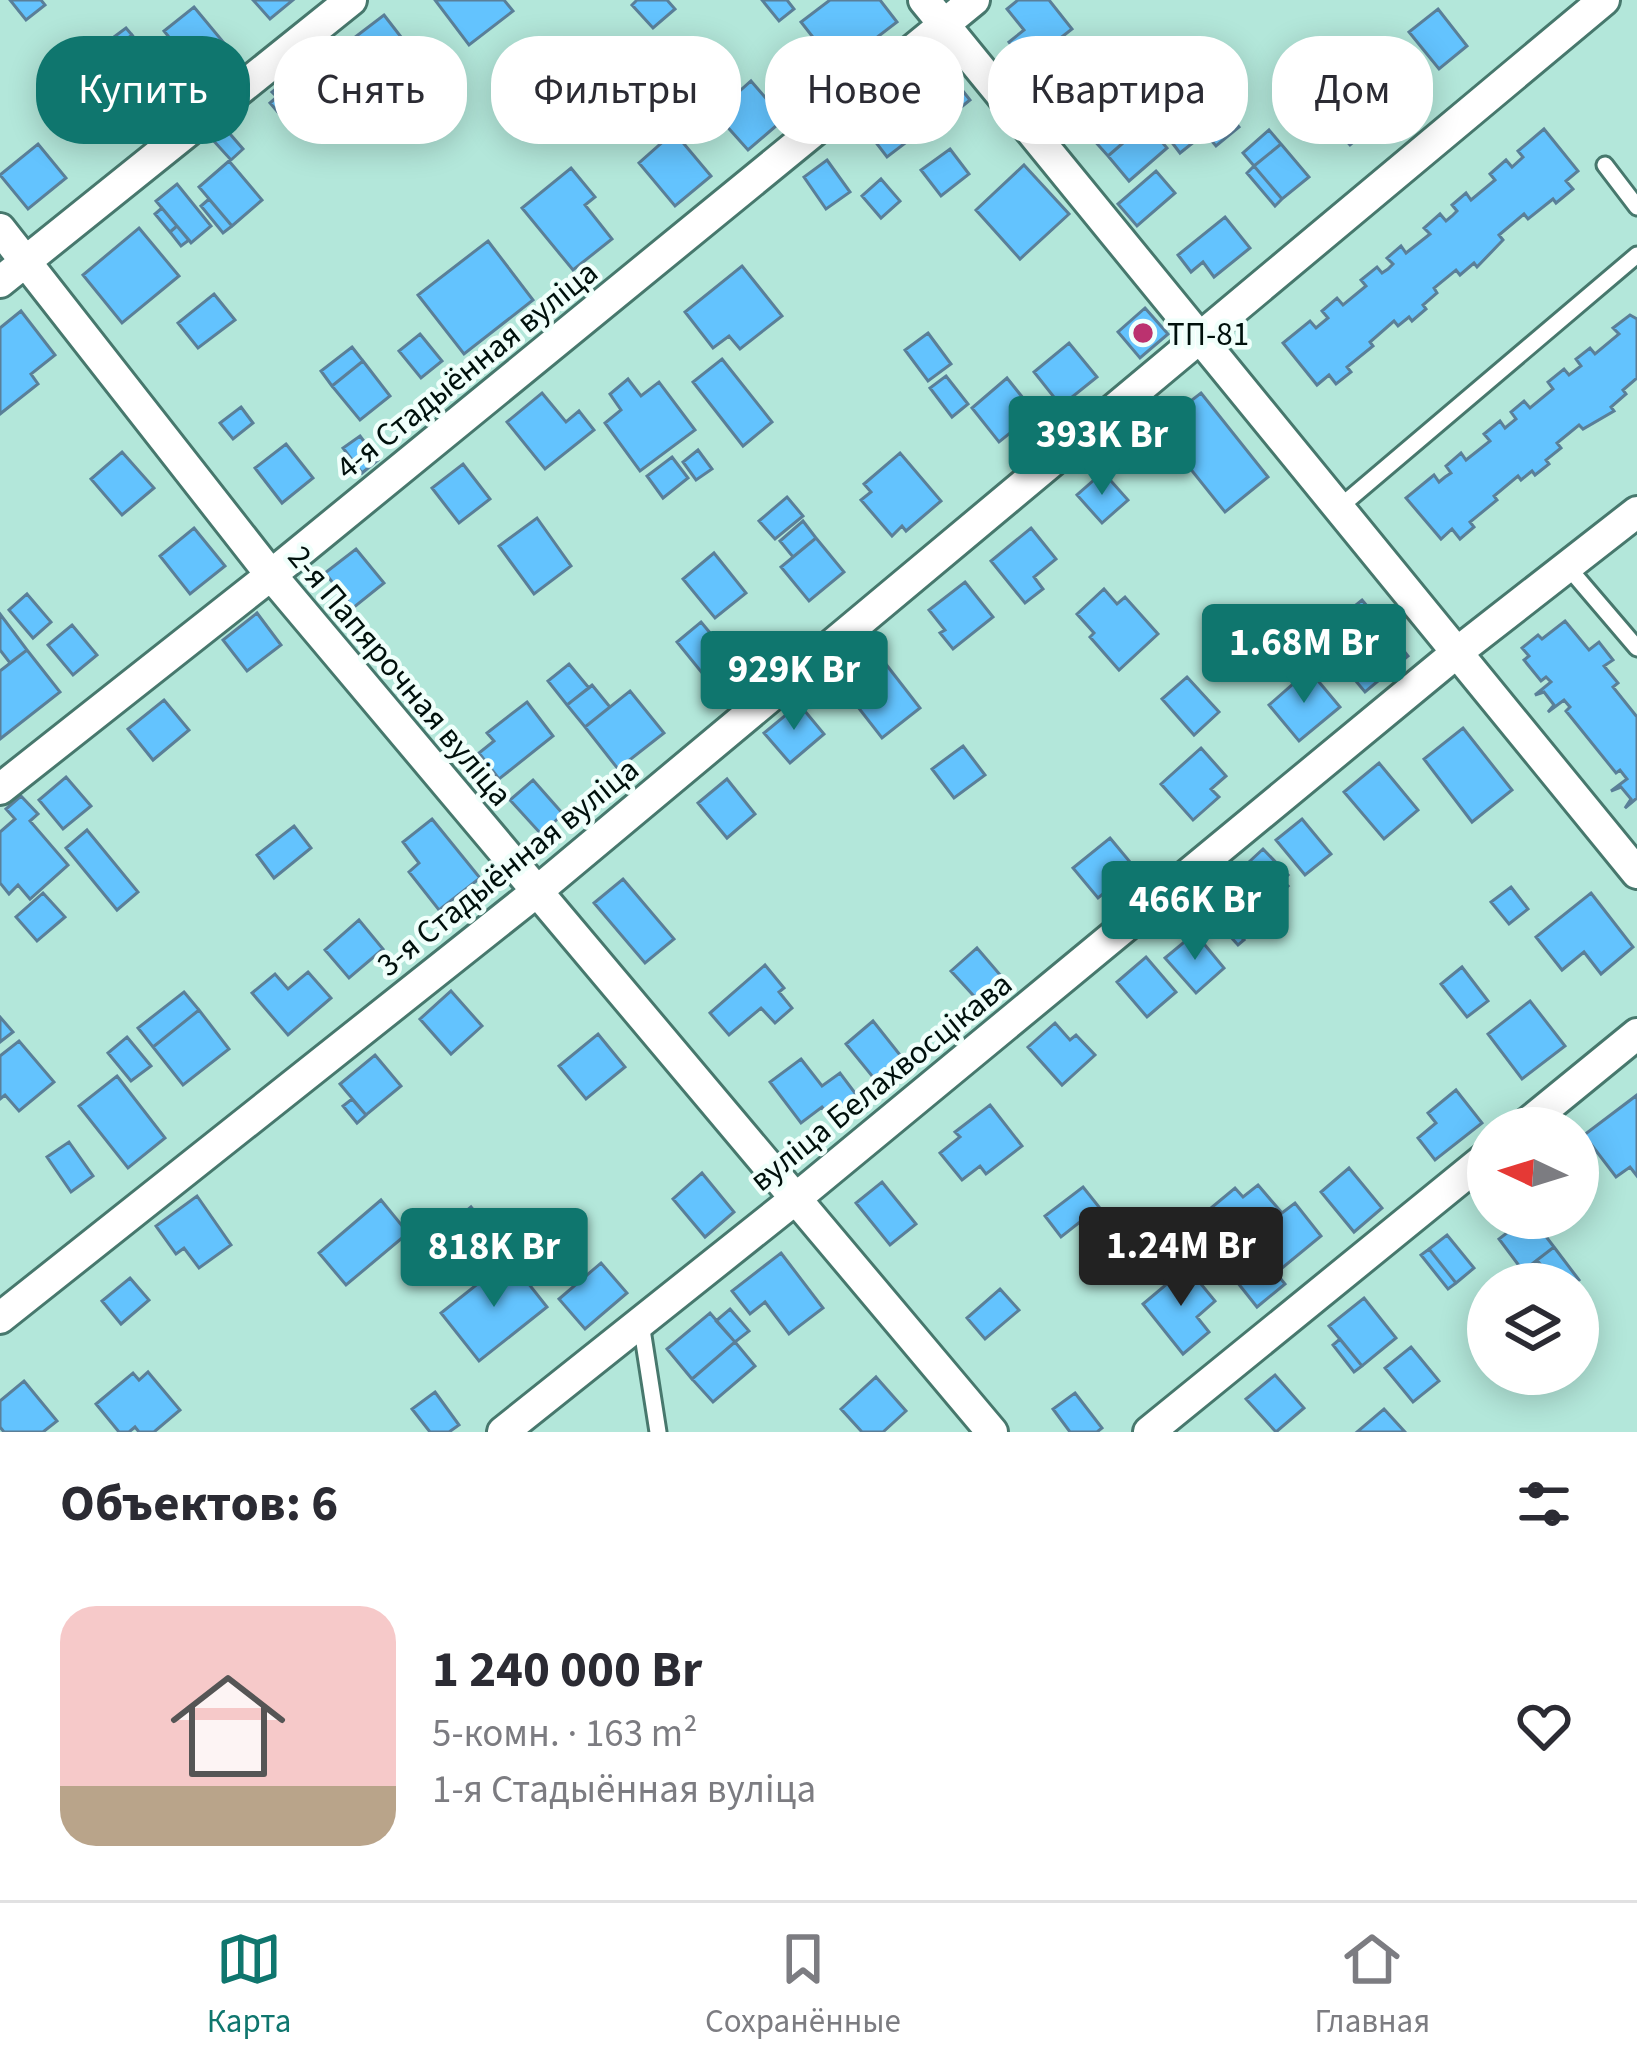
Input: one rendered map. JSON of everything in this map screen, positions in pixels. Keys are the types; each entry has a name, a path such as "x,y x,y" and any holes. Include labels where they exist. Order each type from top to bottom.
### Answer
{"street":[{"path":"0,282 351,0"},
{"name":"4-я Стадыённая вуліца","path":"0,789 271,574 934,12 974,0"},
{"name":"3-я Стадыённая вуліца","path":"0,1318 535,893 1604,0"},
{"path":"934,12 1637,873"},
{"name":"2-я Папярочная вуліца","path":"0,229 271,574 992,1432"},
{"name":"вуліца Белахвосцікава","path":"503,1432 794,1200 1455,654 1637,512"},
{"path":"1548,1107 1637,1034"},
{"path":"1149,1432 1467,1173"}],"lane":[{"path":"1605,165 1637,207"},
{"path":"1341,506 1637,255"},
{"path":"1567,566 1637,648"},
{"path":"641,1320 658,1432"}],"building":[{"path":"10,0 41,0 45,5 26,20"},
{"path":"253,0 293,0 270,19"},
{"path":"435,0 504,0 513,11 469,45 467,36"},
{"path":"637,0 667,0 675,9 653,28 632,5"},
{"path":"762,0 787,0 794,9 779,21"},
{"path":"830,0 880,0 897,22 879,36 812,36 801,22"},
{"path":"1018,0 1049,0 1072,29 1063,36 1016,36 1024,30 1007,9"},
{"path":"194,7 218,36 168,36 164,31"},
{"path":"1438,9 1467,46 1439,69 1433,62 1433,36 1409,32"},
{"path":"384,15 400,36 356,36"},
{"path":"751,81 765,97 765,135 748,150 741,142 741,90"},
{"path":"1544,129 1578,171 1566,181 1573,189 1528,219 1524,214 1499,235 1503,240 1477,267 1474,263 1460,275 1456,270 1434,288 1437,293 1423,305 1426,309 1412,321 1409,317 1398,326 1394,321 1336,384 1329,375 1317,385 1283,343 1310,321 1316,328 1328,318 1322,311 1337,298 1343,305 1366,286 1361,280 1377,267 1382,273 1388,269 1393,264 1387,258 1401,246 1406,253 1430,234 1424,228 1440,214 1446,221 1457,211 1452,205 1466,193 1471,200 1495,180 1490,174 1506,160 1512,167 1523,157 1518,151"},
{"path":"1269,130 1272,144 1281,144 1254,166 1243,153"},
{"path":"38,144 66,178 28,209 0,175"},
{"path":"216,144 239,144 243,149 231,160"},
{"path":"660,144 684,144 711,176 675,206 639,163"},
{"path":"877,144 904,144 887,157"},
{"path":"1097,144 1122,144 1108,156"},
{"path":"1122,144 1164,144 1167,148 1129,181 1108,156"},
{"path":"1281,144 1309,177 1282,199 1254,166"},
{"path":"950,149 969,174 941,196 921,170"},
{"path":"827,160 850,192 826,209 804,177"},
{"path":"229,161 262,200 232,226 199,187"},
{"path":"1024,165 1069,214 1020,259 976,210"},
{"path":"1254,166 1282,199 1275,206 1247,173"},
{"path":"571,168 595,197 585,205 612,239 573,270 522,208"},
{"path":"1156,171 1175,193 1137,226 1118,204"},
{"path":"881,179 900,201 881,218 862,196"},
{"path":"177,184 211,226 191,243 156,201"},
{"path":"209,199 232,226 223,233 201,206"},
{"path":"162,208 177,226 170,232 155,214"},
{"path":"1225,217 1250,248 1214,277 1203,262 1191,272 1178,255"},
{"path":"177,226 189,240 181,246 170,232"},
{"path":"139,228 179,276 122,323 83,275"},
{"path":"488,241 533,300 464,354 418,295"},
{"path":"742,266 782,316 740,349 729,336 713,348 685,312"},
{"path":"214,294 235,320 198,348 178,323"},
{"name":"ТП-81","path":"1145,308 1168,334 1140,358 1118,332"},
{"path":"21,311 55,355 31,374 38,384 0,414 0,328"},
{"path":"1630,315 1637,319 1637,378 1611,407 1614,411 1583,429 1579,425 1557,443 1561,448 1546,460 1549,464 1535,475 1532,471 1521,480 1518,476 1494,496 1497,500 1470,522 1474,527 1460,539 1452,529 1441,539 1406,498 1434,475 1439,482 1451,473 1446,466 1461,453 1466,460 1490,441 1484,434 1500,421 1505,428 1516,419 1511,412 1524,401 1530,408 1553,389 1548,382 1564,369 1569,375 1581,366 1576,359 1590,348 1595,354 1619,334 1613,328"},
{"path":"928,333 951,364 928,381 905,350"},
{"path":"420,334 442,361 421,378 399,351"},
{"path":"1069,343 1097,377 1061,406 1034,372"},
{"path":"352,347 363,361 332,386 321,371"},
{"path":"722,359 772,422 743,446 693,382"},
{"path":"363,361 390,396 360,420 332,386"},
{"path":"946,376 968,404 952,417 930,388"},
{"path":"1007,378 1035,413 999,442 972,408"},
{"path":"628,379 641,396 659,382 695,430 640,471 605,423 621,410 610,394"},
{"path":"542,393 566,422 579,411 594,430 545,469 507,422"},
{"path":"1201,393 1268,477 1225,512 1157,427"},
{"path":"241,407 253,423 233,439 220,423"},
{"path":"360,436 378,460 362,473 343,448"},
{"path":"286,444 313,478 282,503 255,468"},
{"path":"698,450 712,469 696,480 683,462"},
{"path":"122,452 154,488 122,515 91,479"},
{"path":"900,453 941,501 906,531 902,526 892,536 861,500 871,492 864,484"},
{"path":"672,457 688,478 663,498 647,476"},
{"path":"463,464 490,499 459,523 432,488"},
{"path":"1103,472 1128,500 1102,523 1077,495"},
{"path":"787,497 803,516 775,539 759,521"},
{"path":"537,518 571,566 534,594 499,546"},
{"path":"803,521 816,538 793,557 780,541"},
{"path":"194,528 225,566 190,594 160,556"},
{"path":"1031,528 1056,559 1034,577 1043,589 1025,603 991,561"},
{"path":"816,538 844,572 809,601 781,567"},
{"path":"356,549 384,583 353,608 325,573"},
{"path":"714,553 746,593 715,618 683,579"},
{"path":"965,582 993,617 953,649 929,610"},
{"path":"1104,589 1117,604 1125,597 1158,634 1119,670 1077,614"},
{"path":"27,594 51,622 33,638 9,610"},
{"path":"1362,600 1383,625 1339,661 1332,652 1339,646 1325,630"},
{"path":"257,613 281,645 247,671 223,640"},
{"path":"0,614 27,650 10,663 0,650"},
{"path":"1565,621 1589,650 1599,642 1613,660 1604,666 1618,683 1613,687 1637,717 1637,798 1625,808 1631,799 1621,787 1611,791 1627,779 1620,770 1616,773 1566,711 1570,707 1564,700 1548,712 1554,705 1544,692 1535,695 1551,682 1546,677 1541,681 1524,660 1529,656 1522,648"},
{"path":"701,622 736,664 711,684 677,642"},
{"path":"72,625 97,655 73,675 48,645"},
{"path":"1383,625 1408,656 1365,692 1339,661"},
{"path":"27,650 60,692 0,739 0,671"},
{"path":"885,663 920,708 882,738 847,693"},
{"path":"569,664 589,688 567,705 548,681"},
{"path":"1309,670 1340,707 1299,741 1269,705"},
{"path":"1187,677 1219,712 1194,735 1162,699"},
{"path":"592,685 610,707 585,727 567,705"},
{"path":"630,691 664,733 618,769 585,727"},
{"path":"164,700 189,730 153,760 128,729"},
{"path":"527,702 553,736 499,779 479,753 494,741 487,733"},
{"path":"799,704 824,734 790,763 764,733"},
{"path":"1463,728 1512,790 1472,822 1424,759"},
{"path":"963,746 985,775 954,798 932,769"},
{"path":"1201,748 1226,776 1211,789 1219,797 1193,820 1161,784"},
{"path":"1379,763 1418,810 1384,839 1344,792"},
{"path":"66,777 91,806 63,829 39,800"},
{"path":"727,779 755,814 727,838 698,803"},
{"path":"533,780 563,814 541,834 510,800"},
{"path":"21,796 38,814 30,821 68,865 30,899 18,885 9,894 0,883 0,832 15,819 6,809"},
{"path":"432,819 480,878 439,910 409,872 419,863 403,842"},
{"path":"1302,819 1331,854 1305,875 1276,840"},
{"path":"294,826 311,848 274,878 257,855"},
{"path":"87,830 138,892 117,910 66,848"},
{"path":"1110,838 1135,868 1098,898 1073,868"},
{"path":"1263,849 1288,875 1282,881 1288,886 1261,902 1235,875"},
{"path":"1229,877 1262,912 1238,934 1244,940 1238,945 1200,903"},
{"path":"623,879 674,939 645,963 594,903"},
{"path":"1511,887 1528,909 1509,924 1491,902"},
{"path":"43,893 65,917 37,941 16,917"},
{"path":"1591,893 1633,947 1601,974 1584,952 1562,970 1536,937"},
{"path":"359,920 383,949 349,978 325,950"},
{"path":"1195,933 1224,968 1196,993 1165,958"},
{"path":"977,948 1008,984 983,1006 951,971"},
{"path":"1146,957 1176,992 1147,1017 1117,982"},
{"path":"765,965 784,988 779,992 792,1008 775,1023 761,1008 729,1035 710,1013"},
{"path":"1462,967 1488,1001 1467,1017 1441,984"},
{"path":"308,972 331,998 288,1035 252,993 275,974 288,989"},
{"path":"451,991 482,1026 451,1054 420,1019"},
{"path":"184,992 199,1010 153,1047 138,1028"},
{"path":"1530,1001 1565,1046 1522,1079 1488,1034"},
{"path":"199,1010 229,1049 183,1085 153,1047"},
{"path":"0,1017 13,1032 0,1042"},
{"path":"873,1021 908,1065 881,1087 846,1044"},
{"path":"1055,1023 1070,1040 1076,1035 1095,1055 1062,1085 1028,1047"},
{"path":"598,1034 625,1067 586,1099 559,1066"},
{"path":"127,1037 151,1066 131,1081 108,1053"},
{"path":"19,1041 54,1082 19,1111 5,1095 0,1099 0,1056"},
{"path":"375,1055 401,1086 366,1115 340,1084"},
{"path":"801,1059 822,1086 840,1073 858,1097 831,1118 822,1107 801,1123 770,1082"},
{"path":"117,1076 165,1138 128,1168 79,1106"},
{"path":"1456,1090 1469,1107 1467,1135 1435,1160 1418,1138 1436,1123 1428,1113"},
{"path":"1637,1095 1637,1176 1630,1167 1616,1177 1599,1155 1599,1124"},
{"path":"352,1099 366,1115 357,1123 343,1106"},
{"path":"990,1105 1022,1146 986,1174 980,1166 962,1180 940,1153 960,1137 955,1132"},
{"path":"69,1142 93,1176 71,1192 47,1157"},
{"path":"1349,1168 1382,1208 1354,1232 1321,1192"},
{"path":"702,1173 734,1212 705,1237 673,1199"},
{"path":"882,1182 916,1224 890,1245 856,1203"},
{"path":"1258,1185 1282,1213 1295,1203 1321,1236 1276,1273 1285,1284 1257,1307 1210,1248 1224,1237 1205,1213 1235,1188 1243,1197"},
{"path":"1083,1187 1099,1207 1061,1237 1045,1216"},
{"path":"197,1196 231,1245 199,1268 184,1248 176,1254 156,1226"},
{"path":"381,1200 408,1233 346,1285 319,1253"},
{"path":"471,1207 499,1241 460,1274 431,1241"},
{"path":"1447,1235 1470,1263 1467,1274 1456,1283 1429,1249"},
{"path":"1499,1239 1548,1239 1554,1247 1533,1263 1517,1263"},
{"path":"1554,1247 1566,1263 1539,1263 1537,1260"},
{"path":"1429,1249 1456,1283 1448,1289 1421,1255"},
{"path":"781,1253 823,1308 789,1334 765,1302 750,1314 732,1291"},
{"path":"509,1259 547,1307 479,1361 441,1313"},
{"path":"601,1263 627,1293 585,1329 559,1299"},
{"path":"1187,1267 1215,1301 1197,1317 1209,1332 1183,1354 1143,1304"},
{"path":"130,1278 149,1300 121,1324 102,1301"},
{"path":"1000,1289 1019,1310 985,1339 967,1318"},
{"path":"1364,1298 1396,1338 1362,1366 1329,1326"},
{"path":"730,1309 749,1331 735,1342 716,1321"},
{"path":"710,1313 735,1342 692,1379 667,1349"},
{"path":"1340,1339 1362,1366 1354,1372 1333,1345"},
{"path":"735,1342 755,1366 713,1402 692,1379"},
{"path":"1411,1347 1439,1381 1413,1402 1385,1368"},
{"path":"148,1372 180,1410 154,1432 139,1432 135,1427 119,1432 96,1404 133,1373 139,1380"},
{"path":"1275,1375 1304,1408 1276,1432 1246,1399"},
{"path":"876,1377 906,1411 883,1432 862,1432 841,1409"},
{"path":"24,1381 57,1421 43,1432 4,1432 0,1401"},
{"path":"435,1392 459,1425 449,1432 430,1432 412,1409"},
{"path":"1075,1393 1102,1428 1097,1432 1070,1432 1053,1409"},
{"path":"1384,1409 1405,1432 1357,1432"}],"place":[{"name":"ТП-81","path":"1143,333"}]}
